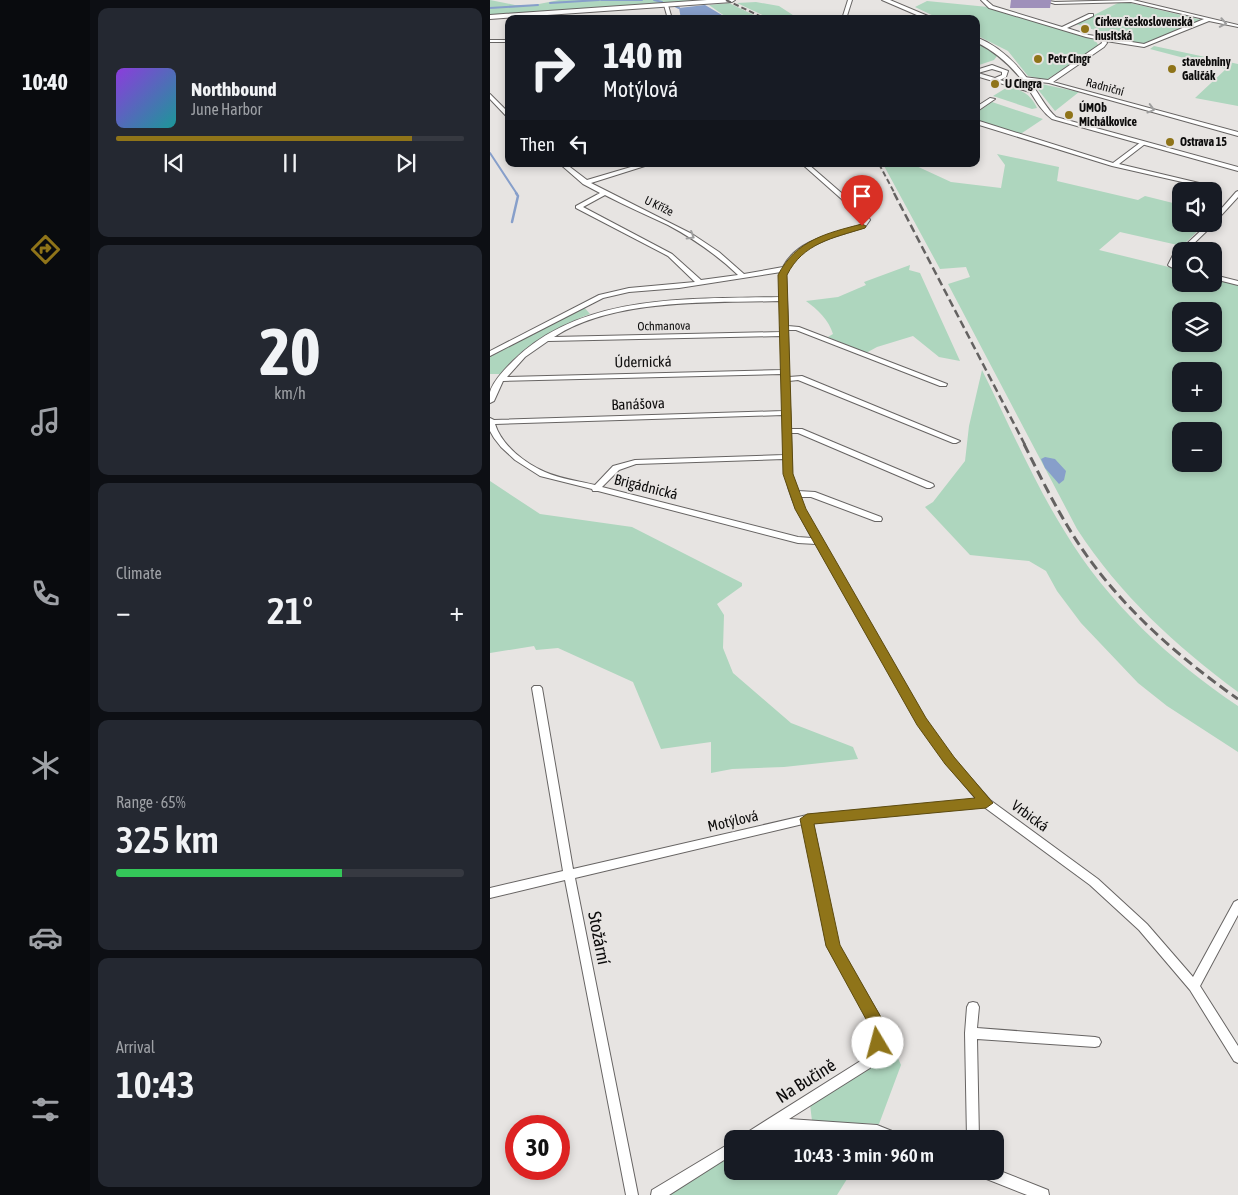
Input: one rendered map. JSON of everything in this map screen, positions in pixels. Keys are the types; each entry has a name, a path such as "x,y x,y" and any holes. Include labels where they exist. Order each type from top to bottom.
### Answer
{"street":[{"path":"519,15 666,5 696,1 732,0"},
{"path":"845,15 850,0"},
{"path":"885,0 922,15"},
{"path":"983,0 987,5 1103,40 1144,46 1207,20"},
{"path":"1045,0 1055,3 1131,1 1238,26"},
{"path":"666,5 669,15"},
{"path":"1064,28 1090,15"},
{"path":"490,17 505,16"},
{"path":"1049,82 1102,46 1105,43 1103,40"},
{"path":"490,42 505,41"},
{"path":"980,41 998,50 1012,62 1047,112 1054,118 1238,169"},
{"path":"980,71 988,67 1005,71 1004,76 995,80"},
{"path":"980,74 1032,91"},
{"name":"Radniční","path":"1024,79 1049,82 1238,134"},
{"path":"490,96 505,113"},
{"path":"980,107 992,98"},
{"path":"980,123 1114,165 1190,182"},
{"path":"1114,165 1143,143"},
{"name":"U Kříže","path":"566,167 585,183 669,223 701,242 742,275"},
{"path":"585,183 636,167"},
{"path":"490,354 600,296 785,269 798,254 814,241 862,226 866,223 866,216 809,167"},
{"path":"605,193 578,207 654,245 686,268 700,282"},
{"path":"1222,211 1238,194"},
{"path":"1192,242 1203,232"},
{"name":"Vrbická","path":"785,269 783,299 787,457 788,474 794,494 818,541 922,722 949,760 986,803 1094,882 1143,927 1194,986 1238,1057"},
{"path":"1222,279 1238,283"},
{"path":"490,401 501,379 518,359 544,339 575,323 628,308 675,302 783,299"},
{"name":"Ochmanova","path":"544,339 784,331 796,328 943,384"},
{"name":"Údernická","path":"501,379 785,376 799,378 956,441"},
{"name":"Banášova","path":"490,421 786,412"},
{"name":"Brigádnická","path":"490,421 500,442 528,465 557,478 798,540 818,541"},
{"path":"786,431 799,431 930,486"},
{"path":"596,489 616,468 635,462 787,457"},
{"path":"794,494 812,494 878,519"},
{"name":"Stožární","path":"537,688 569,875 632,1195"},
{"name":"Motýlová","path":"490,894 807,819 986,803"},
{"name":"Na Bučině","path":"761,1130 866,1064 878,1043 875,1019 833,946 807,819"},
{"path":"1194,986 1238,905"},
{"path":"973,1006 971,1033 973,1130"},
{"path":"971,1033 1095,1042"},
{"path":"770,1124 862,1130"},
{"path":"657,1195 724,1153"},
{"path":"1004,1179 1043,1195"}],"green space":[{"path":"490,0 515,5 534,5 559,0 698,0 490,15"},
{"path":"927,1 988,7 1095,40 1099,46 1046,80 1028,76 1008,51 980,37 980,15 932,15 915,7"},
{"path":"1122,1 1202,20 1141,45 1101,36 1107,34 1076,24"},
{"path":"756,2 779,6 793,15 762,15 737,3"},
{"path":"729,3 754,15 723,15 709,5"},
{"path":"980,44 994,51 997,56 994,60 980,65"},
{"path":"1154,46 1238,64 1238,106 1195,98 1226,69 1150,49"},
{"path":"1032,82 1079,92 1055,111"},
{"path":"1006,88 1016,89 1024,93 1032,99 1037,108 1032,109 993,96"},
{"path":"992,102 1043,119 1019,135 980,121 980,110"},
{"path":"997,154 1059,167 1057,181 1138,200 1145,196 1172,203 1172,232 1197,232 1186,242 1172,242 1172,244 1120,232 1099,250 1172,268 1172,292 1222,292 1222,280 1238,284 1238,692 1192,656 1150,618 1111,576 1077,529 948,284 970,277 966,267 940,269 885,167 918,167 951,182 1001,188 1005,165"},
{"path":"910,265 909,270 920,273 960,361 939,357 913,336 877,347 866,353 828,337 833,334 829,324 806,301 838,297 866,285 864,282"},
{"path":"583,306 590,314 564,325 541,338 520,354 500,374 490,374 490,357"},
{"path":"982,370 1053,513 1100,582 1165,650 1238,706 1238,752 1167,706 1138,683 1081,623 1057,591 1046,571 1029,561 970,555 925,507 933,502 965,461 969,426"},
{"path":"490,481 540,514 632,527 742,583 742,586 717,604 724,615 723,648 733,673 791,723 853,747 858,759 784,767 732,769 711,773 711,742 661,749 633,682 558,648 536,650 534,646 490,653"},
{"path":"894,1049 901,1065 879,1124 812,1121 810,1104"},
{"path":"724,1160 724,1180 846,1180 837,1195 668,1195"}],"water":[{"path":"705,5 722,15 680,15 679,8"},
{"path":"1045,457 1055,459 1066,471 1064,480 1059,484 1045,468 1041,459"}],"waterway":[{"path":"550,3 599,0"},
{"path":"601,0 642,0"},
{"path":"654,0 662,2"},
{"path":"490,8 538,5"},
{"path":"675,6 679,8"},
{"path":"490,153 517,194"},
{"path":"512,222 518,196 516,193"}],"railway":[{"path":"726,0 758,15"},
{"path":"881,167 895,194"},
{"path":"894,193 1025,445"},
{"path":"1024,444 1069,529 1103,577 1156,634 1196,668 1238,699"}],"place":[{"name":"Církev československá husitská","path":"1085,29"},
{"name":"Petr Cingr","path":"1038,59"},
{"name":"stavebniny Galičák","path":"1172,69"},
{"name":"U Cingra","path":"995,84"},
{"name":"ÚMOb Michálkovice","path":"1069,115"},
{"name":"Ostrava 15","path":"1170,142"}],"route":[{"path":"862,226 814,241 789,262 783,275 788,474 800,509 922,722 949,760 986,803 879,811 807,819 833,946 875,1019 878,1043"}]}
